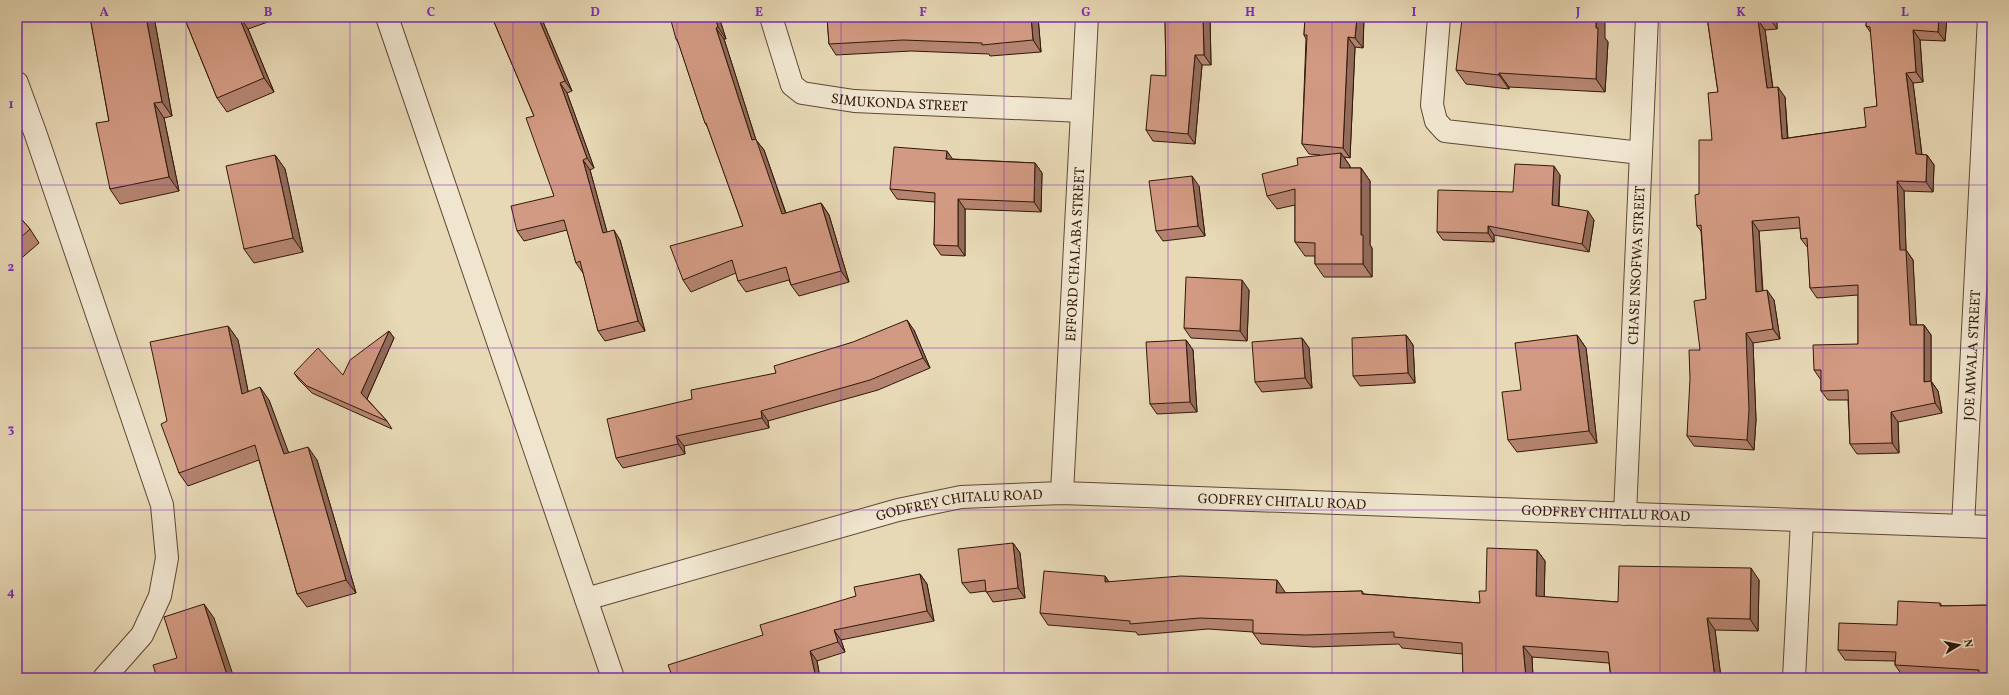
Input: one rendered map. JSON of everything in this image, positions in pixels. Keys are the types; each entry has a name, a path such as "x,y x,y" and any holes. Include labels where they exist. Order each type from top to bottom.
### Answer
{"street":[{"path":"387,17 613,678"},
{"name":"SIMUKONDA STREET","path":"771,17 792,85 802,93 854,101 1082,111"},
{"name":"EFFORD CHALABA STREET","path":"1062,493 1087,17"},
{"path":"1439,17 1432,105 1436,121 1445,131 1641,153"},
{"name":"CHASE NSOFWA STREET","path":"1625,514 1647,17"},
{"name":"JOE MWALA STREET","path":"1963,526 1987,137 1989,17"},
{"path":"17,83 162,505 167,558 160,596 142,636 104,678"},
{"name":"GODFREY CHITALU ROAD","path":"586,599 898,510 961,497 1062,493 1992,527"},
{"path":"1794,678 1802,521"}],"building":[{"path":"90,17 146,17 162,102 154,103 169,177 110,189 96,123 109,121"},
{"path":"184,17 239,17 264,78 217,98"},
{"path":"492,17 538,17 565,81 560,83 587,158 583,160 603,233 614,230 638,321 598,331 580,261 576,263 564,220 517,231 511,206 554,196 526,118 534,116"},
{"path":"670,17 715,17 718,27 716,28 752,140 756,139 782,214 821,203 841,271 791,285 786,267 738,281 732,260 683,280 670,246 743,226 705,123 676,39"},
{"path":"827,17 1031,17 1033,40 982,45 982,43 903,40 829,44"},
{"path":"1165,17 1203,17 1204,55 1195,55 1188,134 1146,130 1151,75 1166,76"},
{"path":"1305,17 1357,17 1355,38 1348,37 1343,148 1302,144 1307,35 1304,35"},
{"path":"1475,17 1596,17 1596,28 1598,28 1596,79 1499,73 1499,75 1456,70 1462,19 1475,21"},
{"path":"1707,17 1770,17 1770,19 1758,20 1767,88 1778,87 1782,139 1866,127 1864,108 1877,106 1870,27 1866,26 1867,17 1939,17 1938,32 1913,30 1916,72 1906,73 1916,154 1927,155 1926,182 1897,181 1900,250 1906,250 1910,325 1924,325 1924,382 1931,381 1935,403 1891,412 1892,443 1850,444 1848,390 1821,391 1821,370 1814,370 1813,345 1858,344 1858,285 1810,288 1807,238 1801,239 1799,217 1752,221 1756,292 1767,290 1773,329 1746,333 1749,410 1747,440 1687,436 1690,379 1689,350 1700,350 1694,301 1706,299 1701,225 1697,226 1695,195 1699,194 1699,140 1712,140 1708,93 1718,92"},
{"path":"894,147 947,151 946,159 1035,163 1034,202 958,199 958,246 934,245 935,193 890,189"},
{"path":"1341,153 1340,168 1361,168 1361,235 1363,235 1363,264 1315,264 1315,243 1295,242 1295,189 1267,196 1262,174 1298,165 1297,158"},
{"path":"275,155 293,238 244,249 226,166"},
{"path":"1515,164 1554,166 1552,205 1588,211 1582,244 1488,226 1488,233 1437,232 1438,190 1513,192"},
{"path":"1192,176 1198,226 1156,231 1149,181"},
{"path":"17,214 30,229 17,241"},
{"path":"1186,277 1242,280 1240,331 1184,328"},
{"path":"907,320 923,358 870,380 761,411 762,418 676,436 678,444 616,458 607,419 692,399 691,390 776,373 774,366 853,342"},
{"path":"228,326 242,394 260,387 284,454 308,447 346,580 297,594 255,445 179,473 161,424 167,421 150,342"},
{"path":"389,331 361,393 387,421 307,386 294,373 318,348 343,375 350,360"},
{"path":"1406,335 1408,373 1353,376 1352,338"},
{"path":"1577,335 1589,431 1508,440 1502,392 1521,390 1515,343"},
{"path":"1302,338 1305,378 1255,382 1252,342"},
{"path":"1186,340 1190,402 1150,404 1146,342"},
{"path":"1013,543 1018,588 986,592 985,580 962,583 958,549"},
{"path":"1487,548 1537,550 1536,596 1618,602 1619,566 1751,568 1750,619 1707,618 1715,678 1611,678 1608,652 1523,646 1526,678 1463,678 1462,643 1394,637 1394,632 1306,635 1253,633 1253,620 1200,618 1130,624 1130,621 1040,613 1044,571 1105,576 1105,582 1181,576 1277,580 1276,593 1362,591 1362,594 1480,603 1479,591 1486,591"},
{"path":"920,574 927,611 834,630 838,642 810,651 816,678 779,678 778,674 767,678 673,678 668,665 763,635 760,625 856,596 854,587"},
{"path":"1898,601 1940,603 1940,606 1992,605 1992,672 1979,673 1979,670 1895,665 1896,652 1838,650 1839,623 1897,625"},
{"path":"204,604 228,678 157,678 153,665 177,658 164,617"}]}
